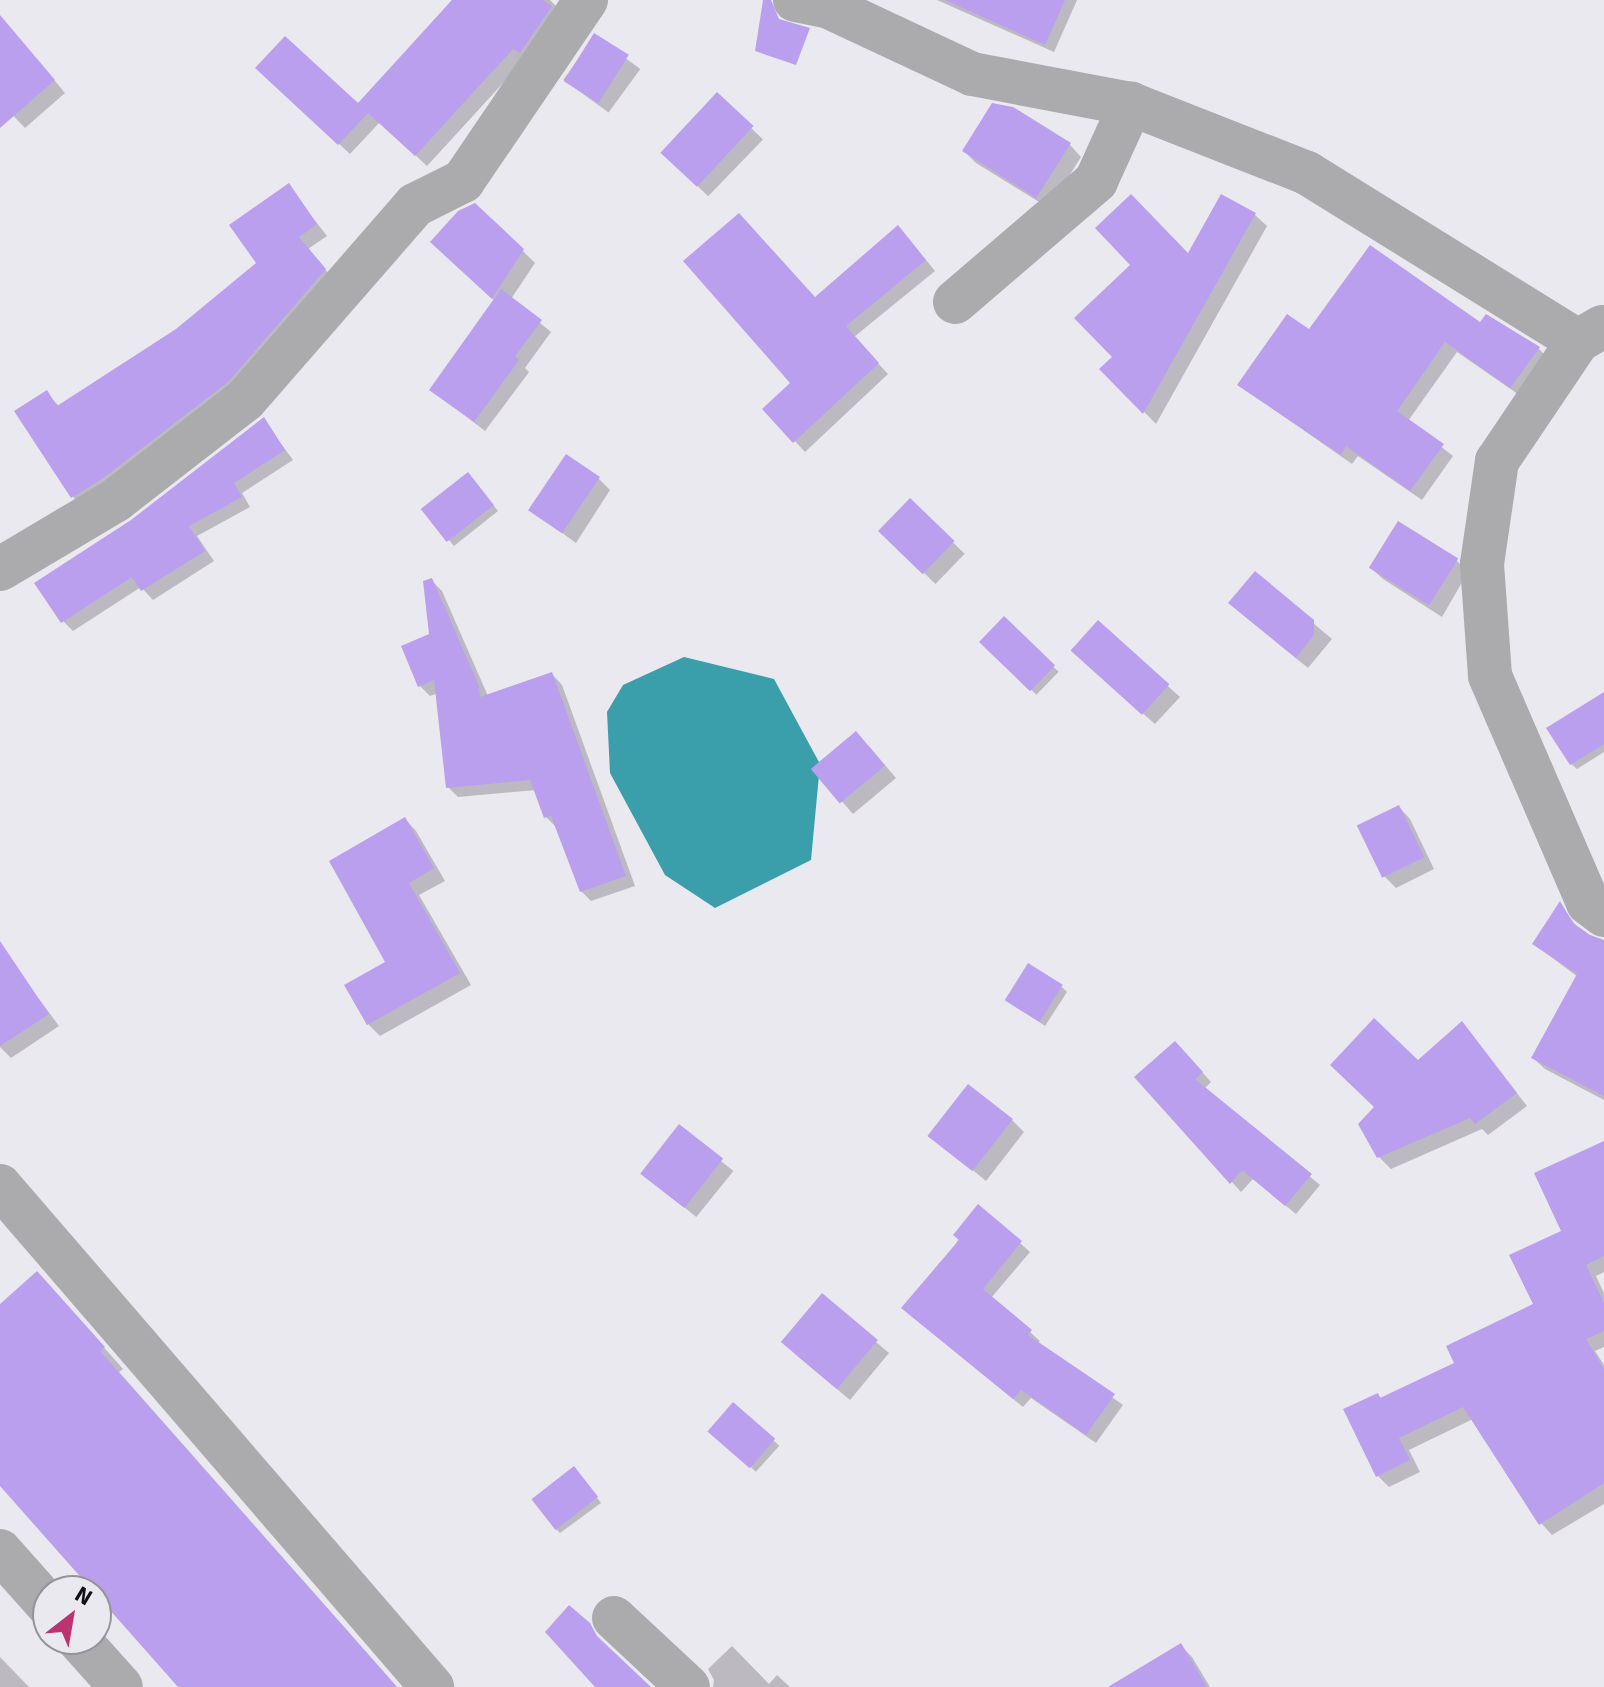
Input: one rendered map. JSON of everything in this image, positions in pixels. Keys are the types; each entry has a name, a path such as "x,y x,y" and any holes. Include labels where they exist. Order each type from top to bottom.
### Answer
{"street":[{"path":"0,569 116,500 245,400 415,205 463,181 586,0"},
{"path":"795,0 827,6 972,74 1131,104 1307,173 1591,334 1497,461 1482,564 1490,676 1588,903 1604,915"},
{"path":"955,302 1096,181 1131,104"},
{"path":"0,1186 432,1687"},
{"path":"0,1551 32,1587"},
{"path":"614,1618 688,1687"},
{"path":"92,1655 121,1687"}],"water":[{"path":"684,657 774,679 820,764 811,860 715,908 665,875 610,773 607,712 623,685"}],"building":[{"path":"452,0 543,0 552,6 520,53 513,49 415,156 368,113 338,145 255,68 285,36 358,103"},
{"path":"763,0 771,0 779,19 810,28 796,65 755,51"},
{"path":"945,0 1065,0 1045,45"},
{"path":"0,15 55,80 0,128"},
{"path":"594,33 629,55 599,103 564,81"},
{"path":"717,92 754,126 697,187 660,153"},
{"path":"992,103 1013,107 1071,143 1036,198 962,151"},
{"path":"289,183 317,224 299,237 326,269 228,382 102,479 71,498 14,411 47,390 57,406 176,329 256,263 229,225"},
{"path":"1131,194 1188,253 1221,194 1256,213 1143,414 1099,369 1112,357 1074,318 1130,265 1095,228"},
{"path":"475,203 524,249 492,299 430,242 458,211"},
{"path":"739,213 815,297 898,225 926,260 846,326 879,363 793,443 762,409 790,383 683,261"},
{"path":"1370,245 1480,322 1486,314 1540,347 1510,388 1445,342 1397,411 1444,444 1410,491 1346,446 1341,455 1237,385 1287,314 1309,329"},
{"path":"501,289 542,320 515,356 519,360 474,422 429,390"},
{"path":"264,417 285,450 234,483 242,497 189,526 205,551 141,591 132,577 61,623 34,583 131,520"},
{"path":"566,454 600,477 562,533 528,510"},
{"path":"468,472 494,505 447,542 421,509"},
{"path":"910,498 955,541 923,574 878,531"},
{"path":"1398,521 1458,559 1429,605 1369,568"},
{"path":"1255,571 1314,620 1314,635 1296,658 1228,603"},
{"path":"432,578 479,686 480,697 552,672 626,876 580,892 551,816 544,818 530,780 446,788 434,680 418,687 401,646 429,634 423,581"},
{"path":"1004,616 1055,665 1030,691 979,642"},
{"path":"1098,620 1169,684 1142,715 1071,650"},
{"path":"1604,692 1604,744 1570,765 1546,728"},
{"path":"856,731 885,765 840,803 811,769"},
{"path":"1399,805 1424,857 1382,878 1357,826"},
{"path":"405,817 434,868 409,883 460,973 367,1025 344,985 385,962 329,861"},
{"path":"1560,901 1573,923 1604,940 1604,1096 1531,1058 1577,974 1532,944"},
{"path":"0,941 49,1014 0,1046"},
{"path":"1028,963 1063,985 1039,1022 1005,1000"},
{"path":"1374,1018 1418,1060 1462,1021 1517,1093 1475,1124 1470,1118 1377,1158 1358,1124 1374,1107 1330,1065"},
{"path":"1175,1041 1203,1072 1195,1079 1312,1174 1285,1206 1242,1170 1230,1184 1134,1077"},
{"path":"968,1084 1013,1119 972,1171 927,1136"},
{"path":"679,1124 723,1158 684,1208 640,1174"},
{"path":"1604,1141 1604,1256 1586,1265 1604,1303 1604,1331 1586,1339 1604,1369 1604,1483 1539,1525 1463,1407 1399,1438 1410,1460 1376,1477 1343,1409 1378,1393 1380,1398 1454,1363 1446,1346 1533,1304 1509,1255 1561,1231 1534,1173"},
{"path":"978,1204 1022,1241 983,1289 1032,1330 1028,1335 1115,1394 1086,1435 1021,1390 1013,1399 901,1308 959,1240 953,1235"},
{"path":"37,1271 105,1347 100,1351 397,1687 178,1687 112,1612 112,1575 79,1575 0,1486 0,1304"},
{"path":"822,1293 878,1340 837,1389 781,1342"},
{"path":"733,1402 775,1439 750,1468 707,1431"},
{"path":"574,1466 598,1497 555,1530 531,1499"},
{"path":"569,1605 651,1687 595,1687 545,1632"},
{"path":"1181,1643 1207,1687 1108,1687"}]}
